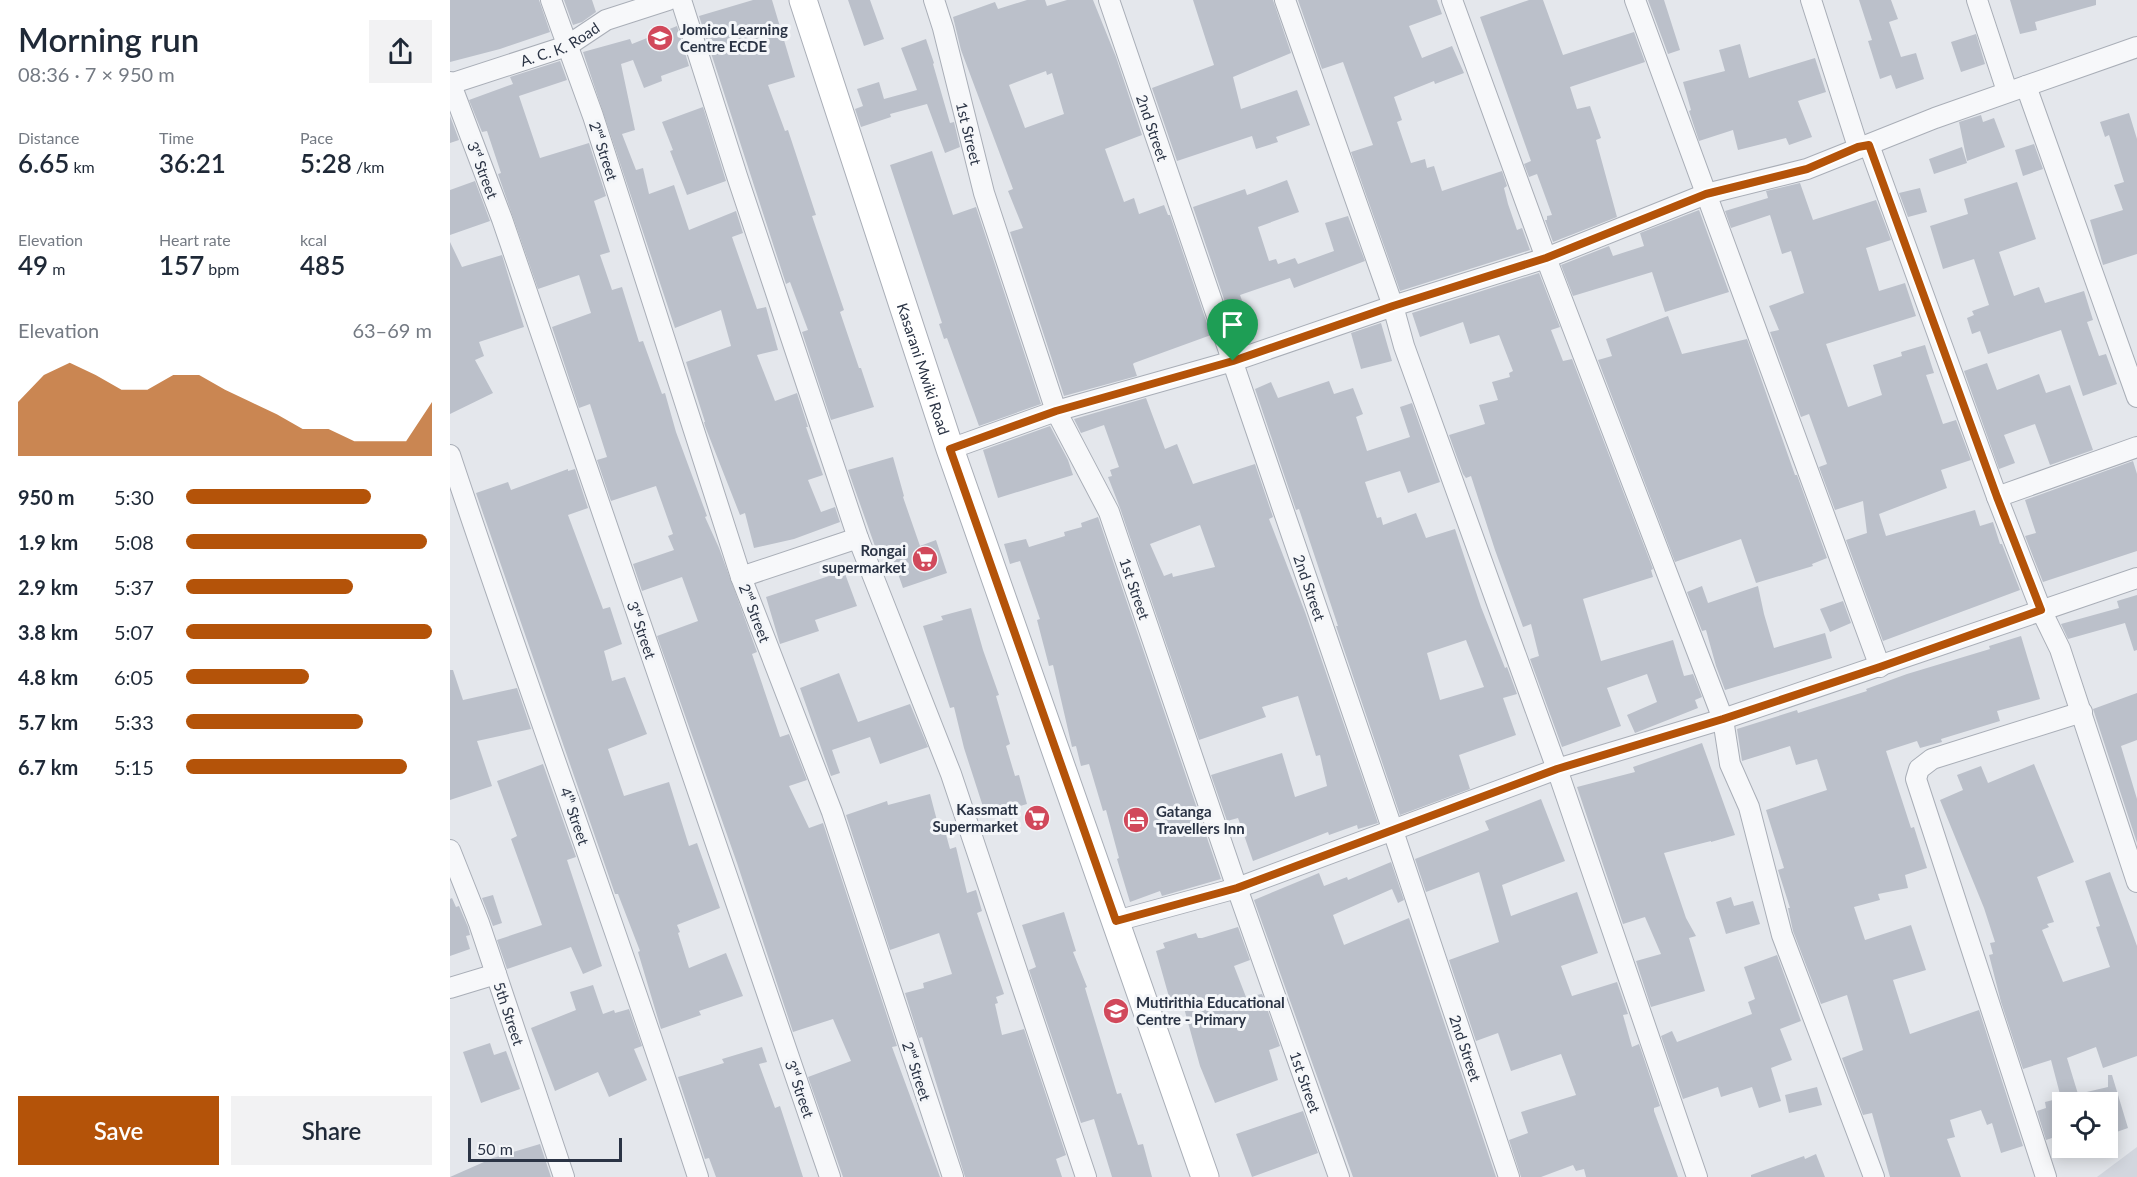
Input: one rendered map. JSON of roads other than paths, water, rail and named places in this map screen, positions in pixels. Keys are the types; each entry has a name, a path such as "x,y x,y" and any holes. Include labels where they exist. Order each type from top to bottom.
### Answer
{"main road":[{"name":"Kasarani Mwiki Road","path":"802,0 950,449 1205,1177"}],"street":[{"name":"2ⁿᵈ Street","path":"551,0 593,116 741,578 832,812 953,1177"},
{"name":"A. C. K. Road","path":"450,83 567,46 606,20 668,0"},
{"path":"681,0 737,176 858,538 951,774 1086,1177"},
{"name":"1st Street","path":"934,0 984,193 1056,411 1109,512 1237,888 1339,1177"},
{"name":"2nd Street","path":"1109,0 1394,831 1509,1177"},
{"path":"1285,0 1393,306 1404,346 1557,769 1697,1177"},
{"path":"1452,0 1546,258 1723,719 1730,764 1749,807 1782,935 1874,1177"},
{"path":"1635,0 1880,667"},
{"path":"1811,0 1997,497 2041,610 2060,649 2082,712 2098,770 2137,882"},
{"path":"1977,0 2016,89 2137,397"},
{"path":"950,449 1056,411 1233,361 1393,306 1546,258 1706,194 1807,169 1935,118 2137,47"},
{"name":"3ʳᵈ Street","path":"450,83 509,242 830,1177"},
{"path":"1997,497 2137,447"},
{"name":"4ᵗʰ Street","path":"450,455 641,1003 698,1177"},
{"path":"741,578 858,538"},
{"path":"1116,921 1237,888 1557,769 1723,719 2137,578"},
{"path":"2046,1177 1916,779 1919,769 1932,759 2082,712"},
{"name":"5th Street","path":"450,850 479,923 564,1177"},
{"path":"450,988 496,974"}],"place":[{"name":"Jomico Learning Centre ECDE","path":"660,38"},
{"name":"Rongai supermarket","path":"925,559"},
{"name":"Kassmatt Supermarket","path":"1037,818"},
{"name":"Gatanga Travellers Inn","path":"1136,820"},
{"name":"Mutirithia Educational Centre - Primary","path":"1116,1011"}]}
